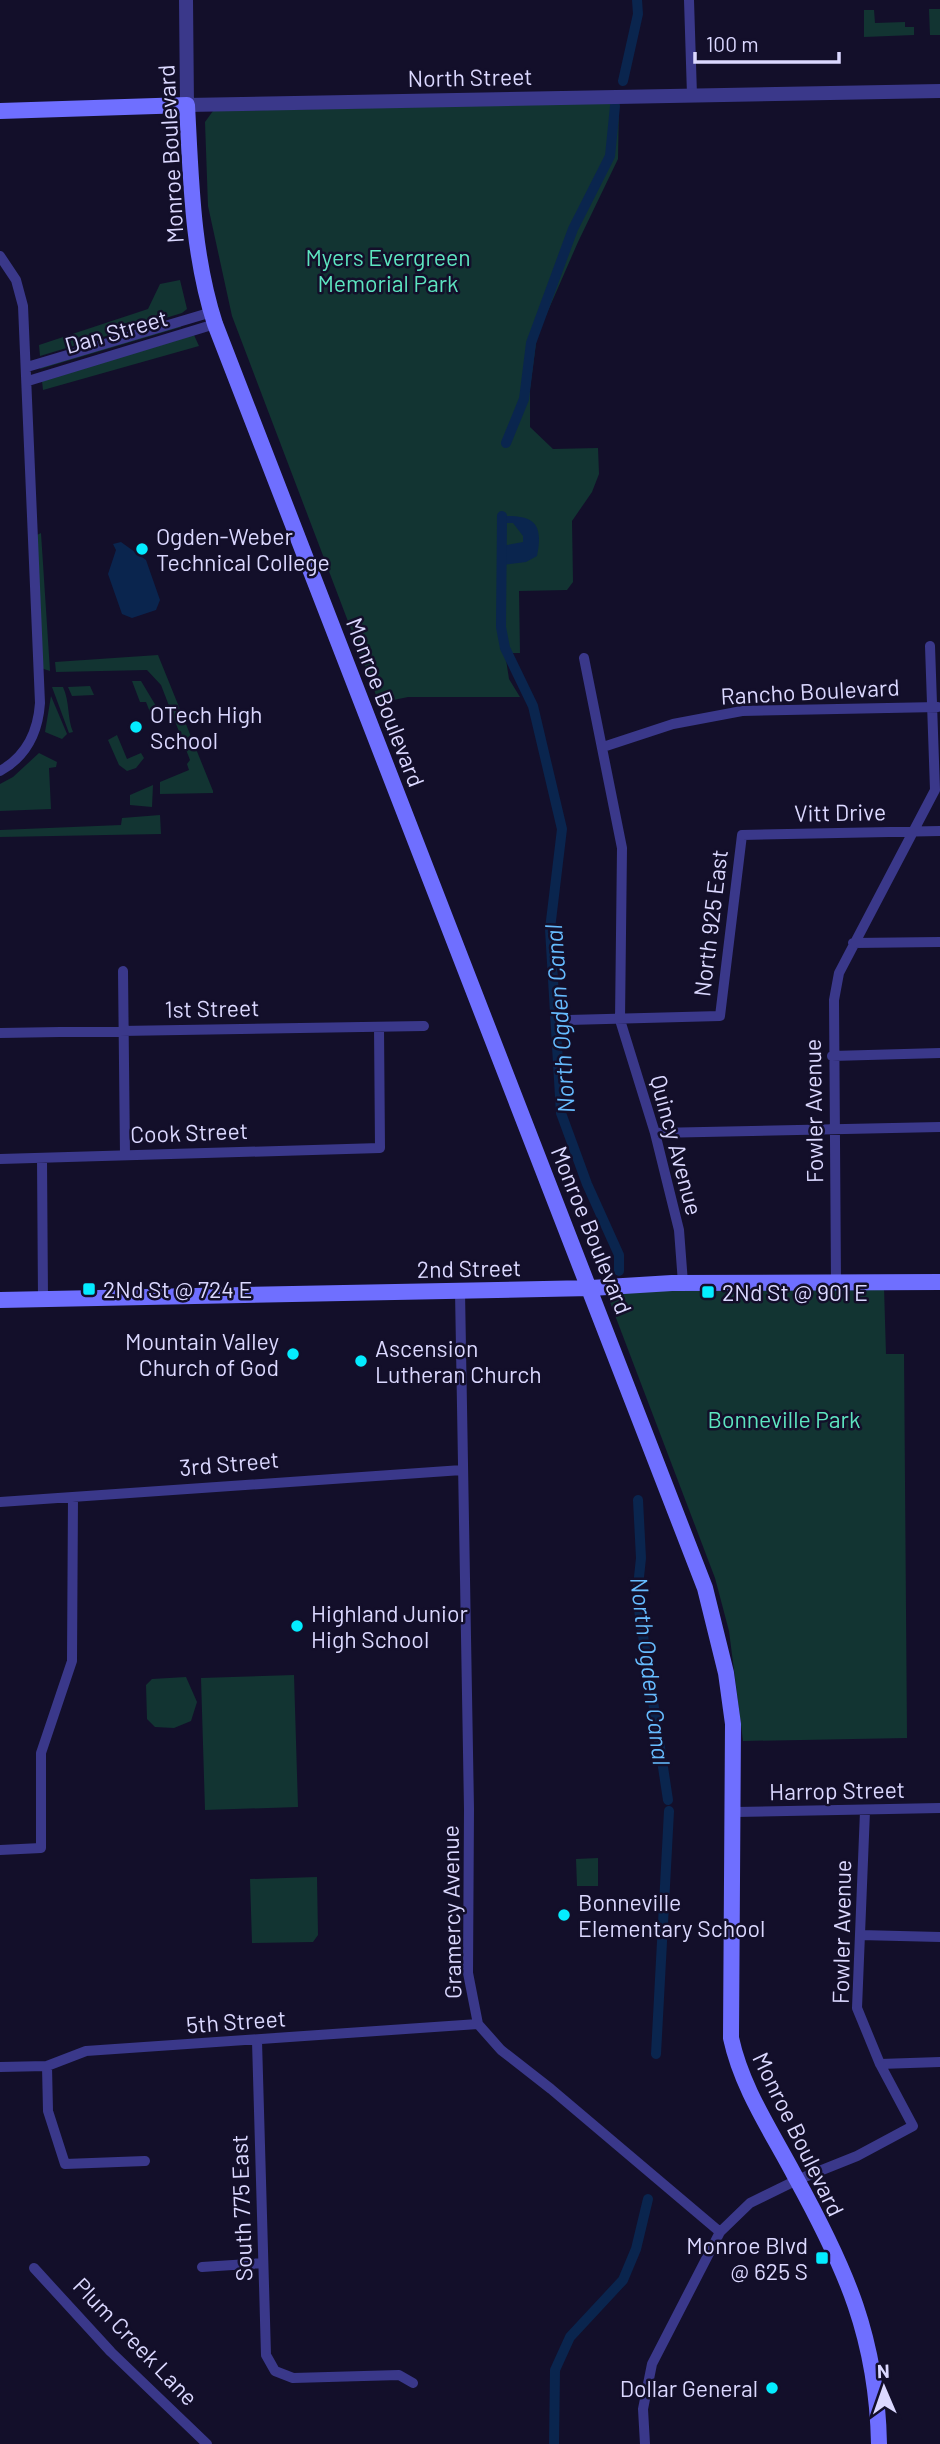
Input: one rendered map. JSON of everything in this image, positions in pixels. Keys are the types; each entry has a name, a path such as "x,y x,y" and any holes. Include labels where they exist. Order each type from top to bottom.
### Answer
{"main road":[{"name":"North Street","path":"0,111 187,105"},
{"name":"Monroe Boulevard","path":"187,105 191,195 198,253 214,318 695,1557 715,1623 733,1714 735,1812 731,2038 745,2083 797,2180 862,2318 876,2383 879,2444"},
{"name":"2nd Street","path":"0,1300 591,1289 683,1283 940,1282"}],"street":[{"name":"Monroe Boulevard","path":"186,0 187,105"},
{"path":"689,0 692,95"},
{"name":"North Street","path":"187,105 940,91"},
{"path":"0,256 12,271 20,292 27,367 39,711 33,737 24,751 0,771"},
{"name":"Dan Street","path":"27,367 214,318"},
{"name":"Dan Street","path":"28,381 214,318"},
{"name":"Fowler Avenue","path":"836,1283 832,1056 834,1000 839,973 853,943 934,790 937,708 930,646"},
{"name":"Quincy Avenue","path":"584,658 622,848 620,1020 655,1133 679,1230 683,1283"},
{"name":"Rancho Boulevard","path":"603,747 673,724 741,711 937,708"},
{"name":"Vitt Drive","path":"742,835 940,831"},
{"name":"North 925 East","path":"620,1020 720,1016 742,835"},
{"path":"853,943 940,942"},
{"path":"123,971 125,1155"},
{"path":"569,1020 620,1020"},
{"name":"1st Street","path":"0,1033 424,1026"},
{"name":"Cook Street","path":"0,1159 380,1148 379,1027"},
{"path":"832,1056 940,1054"},
{"path":"655,1133 940,1127"},
{"path":"43,1159 43,1299"},
{"name":"Gramercy Avenue","path":"460,1291 469,1809 468,1973 478,2024 522,2068 720,2232"},
{"name":"3rd Street","path":"0,1502 462,1469"},
{"path":"0,1850 41,1848 41,1753 72,1661 73,1497"},
{"name":"Harrop Street","path":"735,1812 940,1808"},
{"name":"Fowler Avenue","path":"797,2180 857,2156 913,2126 880,2064 857,2008 865,1811"},
{"path":"860,1935 940,1937"},
{"name":"5th Street","path":"0,2067 47,2066 86,2052 257,2041 375,2029 478,2024"},
{"name":"South 775 East","path":"257,2041 266,2355 275,2371 293,2378 399,2375 413,2383"},
{"path":"880,2064 940,2062"},
{"path":"47,2066 48,2111 65,2164 145,2161"},
{"path":"645,2444 643,2409 652,2364 720,2232 750,2203 797,2180"},
{"path":"202,2267 263,2263"},
{"name":"Plum Creek Lane","path":"34,2267 111,2352 206,2444"}],"green space":[{"path":"929,9 940,9 940,35 930,35"},
{"path":"864,10 874,10 875,23 905,22 905,27 914,27 914,35 864,37"},
{"name":"Myers Evergreen Memorial Park","path":"619,103 618,159 537,336 530,389 530,427 553,449 598,448 599,474 592,492 572,521 573,582 567,590 519,591 520,653 505,653 509,679 520,697 408,697 379,703 232,316 208,206 205,122 213,111"},
{"path":"180,280 187,309 182,313 40,356 39,345 148,309 160,284"},
{"path":"180,324 181,327 40,369 41,367"},
{"path":"194,335 199,346 43,390 42,381"},
{"path":"41,533 50,671 41,668 37,535"},
{"path":"158,655 213,793 160,794 160,782 189,770 187,764 190,760 161,685 147,670 56,672 55,662"},
{"path":"132,681 141,681 156,706 152,717 146,702 140,702"},
{"path":"90,686 94,695 72,696 68,687"},
{"path":"52,687 63,687 73,732 69,733"},
{"path":"51,696 67,734 62,739 45,732"},
{"path":"117,735 127,759 141,753 144,758 136,768 127,771 119,765 108,740"},
{"path":"39,753 57,762 56,767 49,768 51,809 0,811 0,784 13,777"},
{"path":"153,785 152,807 130,805 130,795"},
{"path":"160,815 161,834 0,837 0,830 121,825 122,818"},
{"name":"Bonneville Park","path":"884,1287 886,1354 904,1354 907,1738 743,1741 729,1631 715,1578 605,1289"},
{"path":"294,1675 298,1807 205,1810 201,1678"},
{"path":"186,1677 197,1702 191,1721 174,1728 155,1727 147,1719 146,1685 152,1679"},
{"path":"598,1858 598,1886 577,1886 576,1859"},
{"path":"317,1877 318,1935 313,1942 252,1943 250,1879"}],"water":[{"path":"502,516 522,517 534,523 539,535 537,556 526,562 502,565 502,546 523,542 523,536 513,523 502,523"},
{"path":"121,542 146,560 160,600 156,610 132,618 122,614 108,574 116,550 113,544"}],"waterway":[{"name":"North Ogden Canal","path":"623,81 638,14 637,0"},
{"name":"North Ogden Canal","path":"506,443 524,399 531,343 573,229 610,156 615,106"},
{"name":"North Ogden Canal","path":"502,516 501,627 505,648 533,706 562,829 550,929 561,1113 587,1184 619,1255 619,1271"},
{"name":"North Ogden Canal","path":"638,1500 641,1558 637,1596 668,1800"},
{"name":"North Ogden Canal","path":"656,2054 669,1811"},
{"name":"North Ogden Canal","path":"554,2444 555,2370 570,2337 623,2280 636,2249 648,2199"}],"place":[{"name":"Ogden-Weber Technical College","path":"142,549"},
{"name":"OTech High School","path":"136,727"},
{"name":"2Nd St @ 724 E","path":"89,1289"},
{"name":"2Nd St @ 901 E","path":"708,1292"},
{"name":"Mountain Valley Church of God","path":"293,1354"},
{"name":"Ascension Lutheran Church","path":"361,1361"},
{"name":"Highland Junior High School","path":"297,1626"},
{"name":"Bonneville Elementary School","path":"564,1915"},
{"name":"Monroe Blvd @ 625 S","path":"822,2258"},
{"name":"Dollar General","path":"772,2388"}]}
